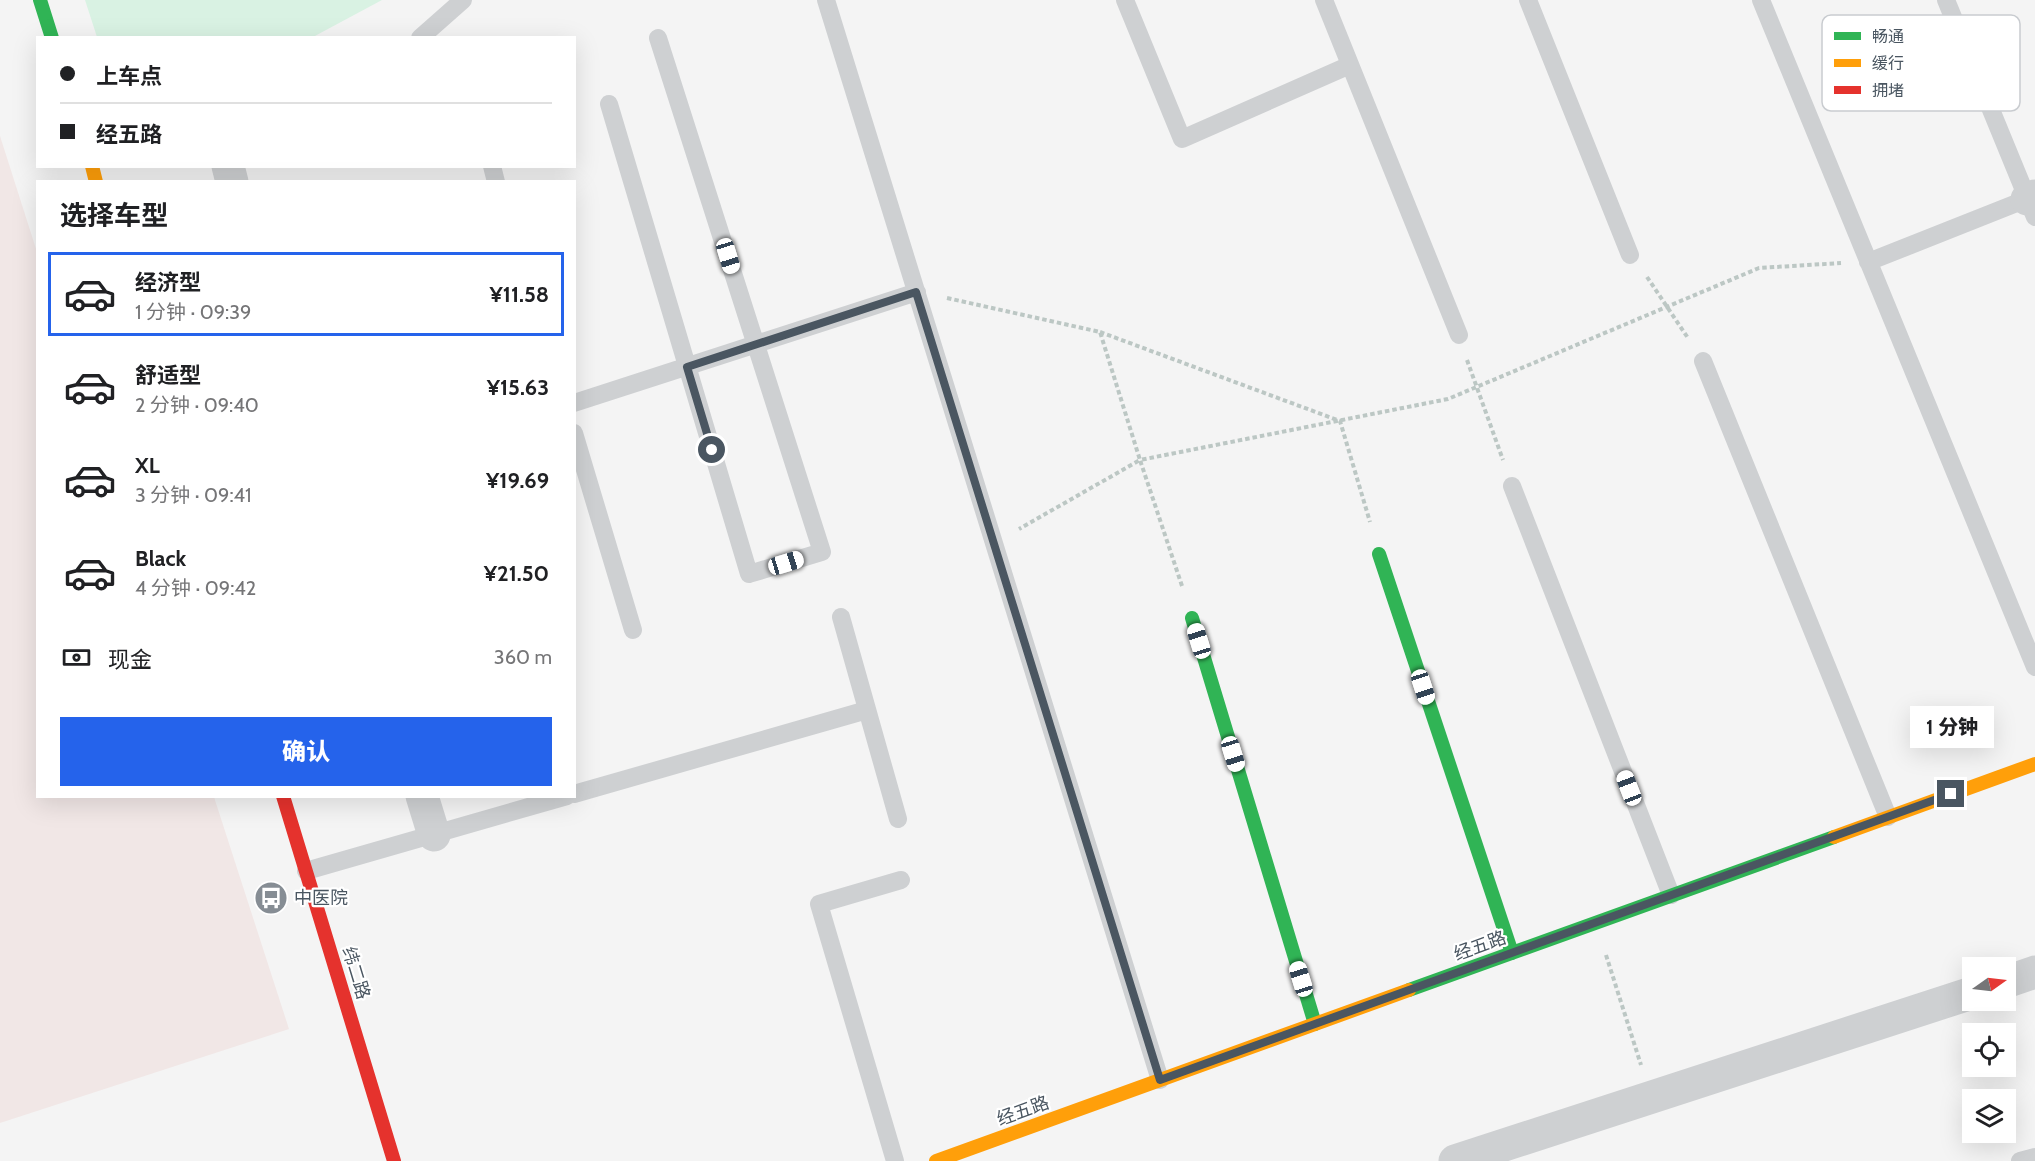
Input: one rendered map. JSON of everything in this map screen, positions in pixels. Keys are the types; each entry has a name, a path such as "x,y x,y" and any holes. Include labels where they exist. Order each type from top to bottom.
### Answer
{"street":[{"path":"40,0 51,36"},
{"path":"1379,554 1512,953"},
{"path":"1192,618 1315,1024"},
{"name":"经五路","path":"936,1161 2035,764"},
{"name":"纬二路","path":"284,798 394,1161"},
{"path":"423,798 434,835"},
{"path":"2016,979 2035,972"},
{"path":"1455,1161 1962,996"}],"lane":[{"path":"422,36 463,0"},
{"path":"826,0 1160,1080"},
{"path":"1125,0 1182,138 1350,65"},
{"path":"1324,0 1459,336"},
{"path":"1528,0 1630,255"},
{"path":"1761,0 2035,667"},
{"path":"1946,0 1952,15"},
{"path":"609,104 749,574 822,552 658,38"},
{"path":"1868,262 2032,204 1993,111"},
{"path":"576,402 916,292"},
{"path":"1703,361 1888,817"},
{"path":"576,440 633,630"},
{"path":"1512,486 1671,895"},
{"path":"841,617 897,819"},
{"path":"576,793 867,710"},
{"path":"306,871 560,798"},
{"path":"895,1161 819,904 901,880"},
{"path":"2020,1161 2035,1157"}],"path":[{"path":"1630,255 1668,306 1703,361"},
{"path":"994,543 1140,460 1448,399 1759,268 1868,262"},
{"path":"916,292 1100,332 1340,421"},
{"path":"1100,332 1192,618"},
{"path":"1459,336 1512,486"},
{"path":"1340,421 1379,554"},
{"path":"1596,923 1652,1098"}],"shaded area":[{"path":"0,136 36,249 36,798 214,798 289,1029 0,1123"}],"green space":[{"path":"85,0 382,0 315,36 97,36"}],"traffic: fast":[{"path":"40,0 51,36"},
{"path":"1379,554 1512,953"},
{"path":"1192,618 1315,1024"},
{"path":"1409,990 1834,837"}],"traffic: slow":[{"path":"92,168 96,180"},
{"path":"1834,837 2035,764"},
{"path":"936,1161 1409,990"}],"traffic: jam":[{"path":"284,798 394,1161"}],"place":[{"name":"中医院","path":"271,898"}],"route":[{"path":"712,450 687,367 916,292 1160,1080 1951,794"}]}
